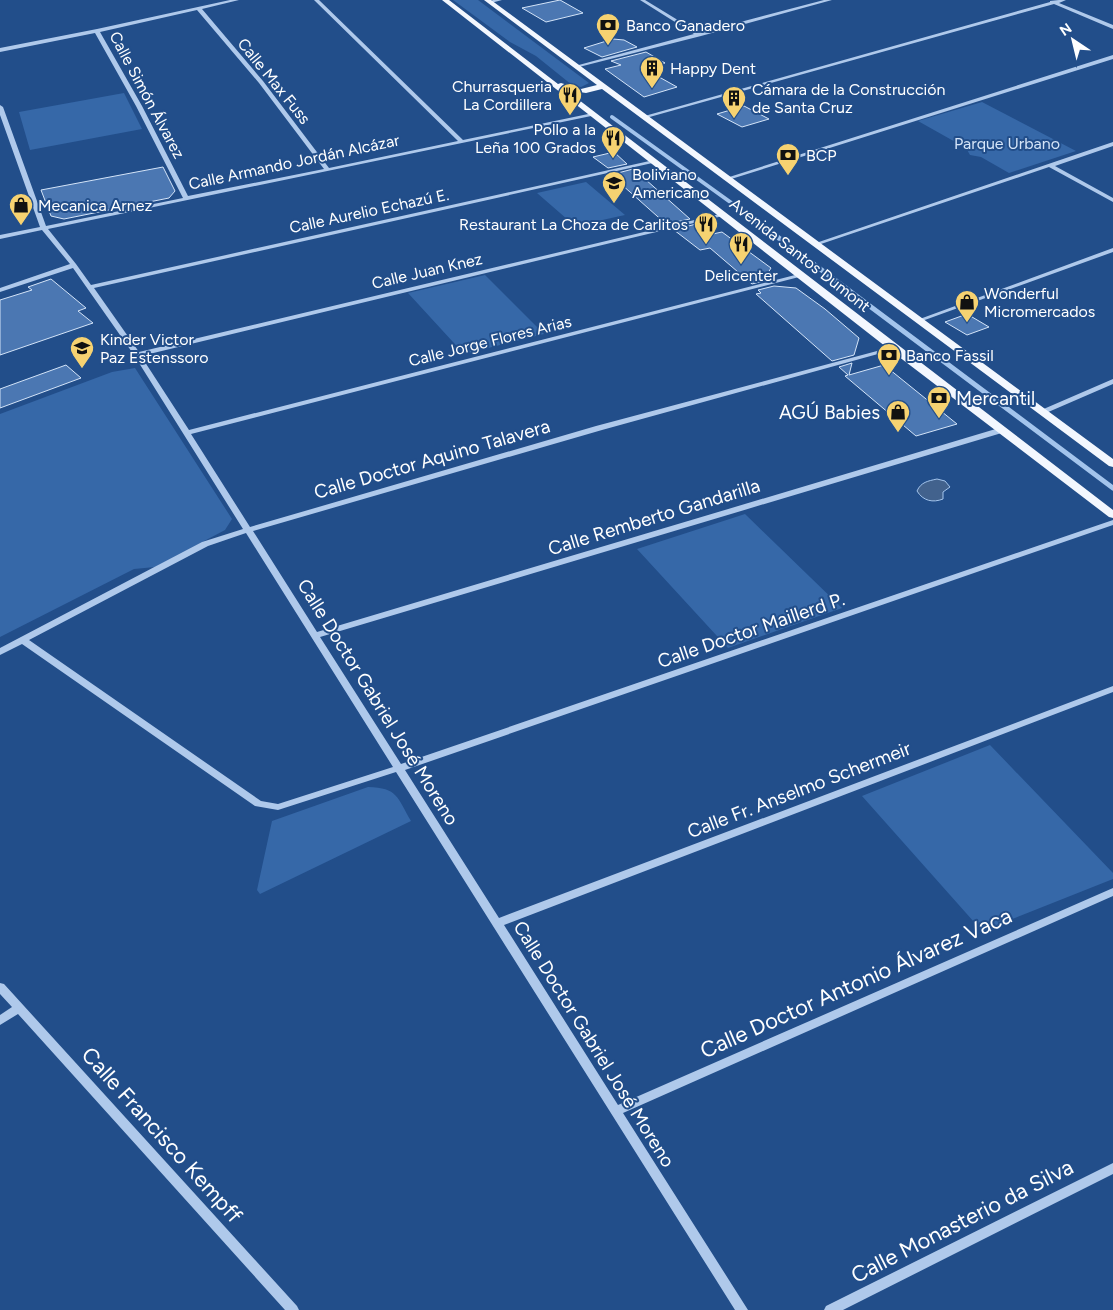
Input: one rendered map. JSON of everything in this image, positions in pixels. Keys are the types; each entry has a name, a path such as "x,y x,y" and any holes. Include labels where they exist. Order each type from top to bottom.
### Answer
{"main road":[{"name":"Avenida Santos Dumont","path":"445,0 541,76 1113,515"},
{"name":"Avenida Santos Dumont","path":"489,1 726,179 920,320 1113,464"},
{"path":"541,76 575,91 590,91 601,86"},
{"path":"574,100 585,95 596,94 632,109"}],"street":[{"path":"0,50 237,0"},
{"path":"316,0 461,141"},
{"path":"489,1 500,0"},
{"path":"642,0 699,35"},
{"path":"799,0 809,5"},
{"path":"577,67 830,0"},
{"path":"1047,0 1113,27"},
{"path":"644,117 1064,0"},
{"name":"Calle Max Fuss","path":"199,9 261,82 327,169"},
{"name":"Calle Simón Álvarez","path":"97,31 139,106 186,198"},
{"path":"726,179 1113,57"},
{"name":"Calle Doctor Gabriel José Moreno","path":"0,107 44,228 74,265 138,355 742,1310"},
{"name":"Calle Armando Jordán Alcázar","path":"0,237 593,115"},
{"path":"0,138 9,136"},
{"path":"816,244 1113,144"},
{"name":"Calle Aurelio Echazú E.","path":"90,287 654,162"},
{"path":"1049,165 1113,200"},
{"name":"Calle Juan Knez","path":"138,355 724,215"},
{"path":"920,320 1113,250"},
{"path":"0,290 74,265"},
{"name":"Calle Jorge Flores Arias","path":"187,433 800,275"},
{"name":"Calle Doctor Aquino Talavera","path":"0,652 205,544 248,529 599,428 894,348"},
{"path":"1043,411 1113,382"},
{"name":"Calle Remberto Gandarilla","path":"315,636 1002,430"},
{"name":"Calle Doctor Maillerd P.","path":"22,640 258,804 267,807 278,807 399,768 1113,522"},
{"name":"Calle Fr. Anselmo Schermeir","path":"497,924 1113,689"},
{"name":"Calle Doctor Antonio Álvarez Vaca","path":"616,1111 1113,892"},
{"name":"Calle Francisco Kempff","path":"0,987 294,1310"},
{"path":"0,1021 19,1008"},
{"name":"Calle Monasterio da Silva","path":"830,1310 1113,1168"}],"green space":[{"path":"453,0 478,0 589,83 581,87 572,85 536,56 510,42"},
{"path":"124,93 142,129 30,150 19,112"},
{"name":"Parque Urbano","path":"982,102 1076,151 1009,173 981,157 970,155 966,148 918,121"},
{"path":"586,182 625,215 575,226 537,193"},
{"path":"485,275 544,334 464,354 408,293"},
{"path":"135,368 232,519 225,530 155,567 134,569 0,637 0,414 112,372"},
{"path":"745,514 842,608 728,648 637,549"},
{"path":"990,745 1113,873 1113,879 982,931 862,796"},
{"path":"368,787 385,789 396,795 411,821 260,894 257,890 272,821"}],"shaded area":[{"path":"937,479 945,481 950,487 943,492 943,499 936,501 928,500 919,494 917,491 923,484"}],"building":[{"path":"560,0 583,13 546,22 522,8"},
{"name":"Banco Ganadero","path":"613,39 624,40 637,47 602,57 584,48"},
{"path":"646,52 665,63 643,68 677,87 644,97 605,69 621,65 611,61"},
{"path":"744,106 769,119 742,127 717,114"},
{"name":"Pollo a la Leña 100 Grados","path":"614,152 627,164 608,168 593,157"},
{"path":"163,167 175,191 169,198 64,219 51,216 41,190"},
{"path":"633,169 690,219 666,224 612,176"},
{"path":"696,224 708,235 722,232 771,268 763,281 752,284 710,248 700,250 674,230"},
{"path":"51,279 86,308 78,311 93,323 0,355 0,300 32,290 28,287"},
{"path":"774,286 796,288 825,309 859,338 854,355 832,361 756,294 761,293 758,290"},
{"name":"Wonderful Micromercados","path":"967,314 989,327 967,335 945,322"},
{"path":"852,363 849,375 884,365 957,424 916,436 845,376 848,375 839,367"},
{"path":"66,365 81,378 0,408 0,389"}],"waterway":[{"path":"612,117 758,222"},
{"path":"756,221 1113,488"}],"place":[{"name":"Banco Ganadero","path":"608,46"},
{"name":"Happy Dent","path":"652,89"},
{"name":"Churrasqueria La Cordillera","path":"570,116"},
{"name":"Cámara de la Construcción de Santa Cruz","path":"734,119"},
{"name":"Pollo a la Leña 100 Grados","path":"613,159"},
{"name":"BCP","path":"788,176"},
{"name":"Boliviano Americano","path":"614,204"},
{"name":"Mecanica Arnez","path":"21,226"},
{"name":"Restaurant La Choza de Carlitos","path":"706,245"},
{"name":"Delicenter","path":"741,265"},
{"name":"Wonderful Micromercados","path":"967,323"},
{"name":"Kinder Victor Paz Estenssoro","path":"82,369"},
{"name":"Banco Fassil","path":"889,376"},
{"name":"Mercantil","path":"939,419"},
{"name":"AGÚ Babies","path":"898,433"}]}
